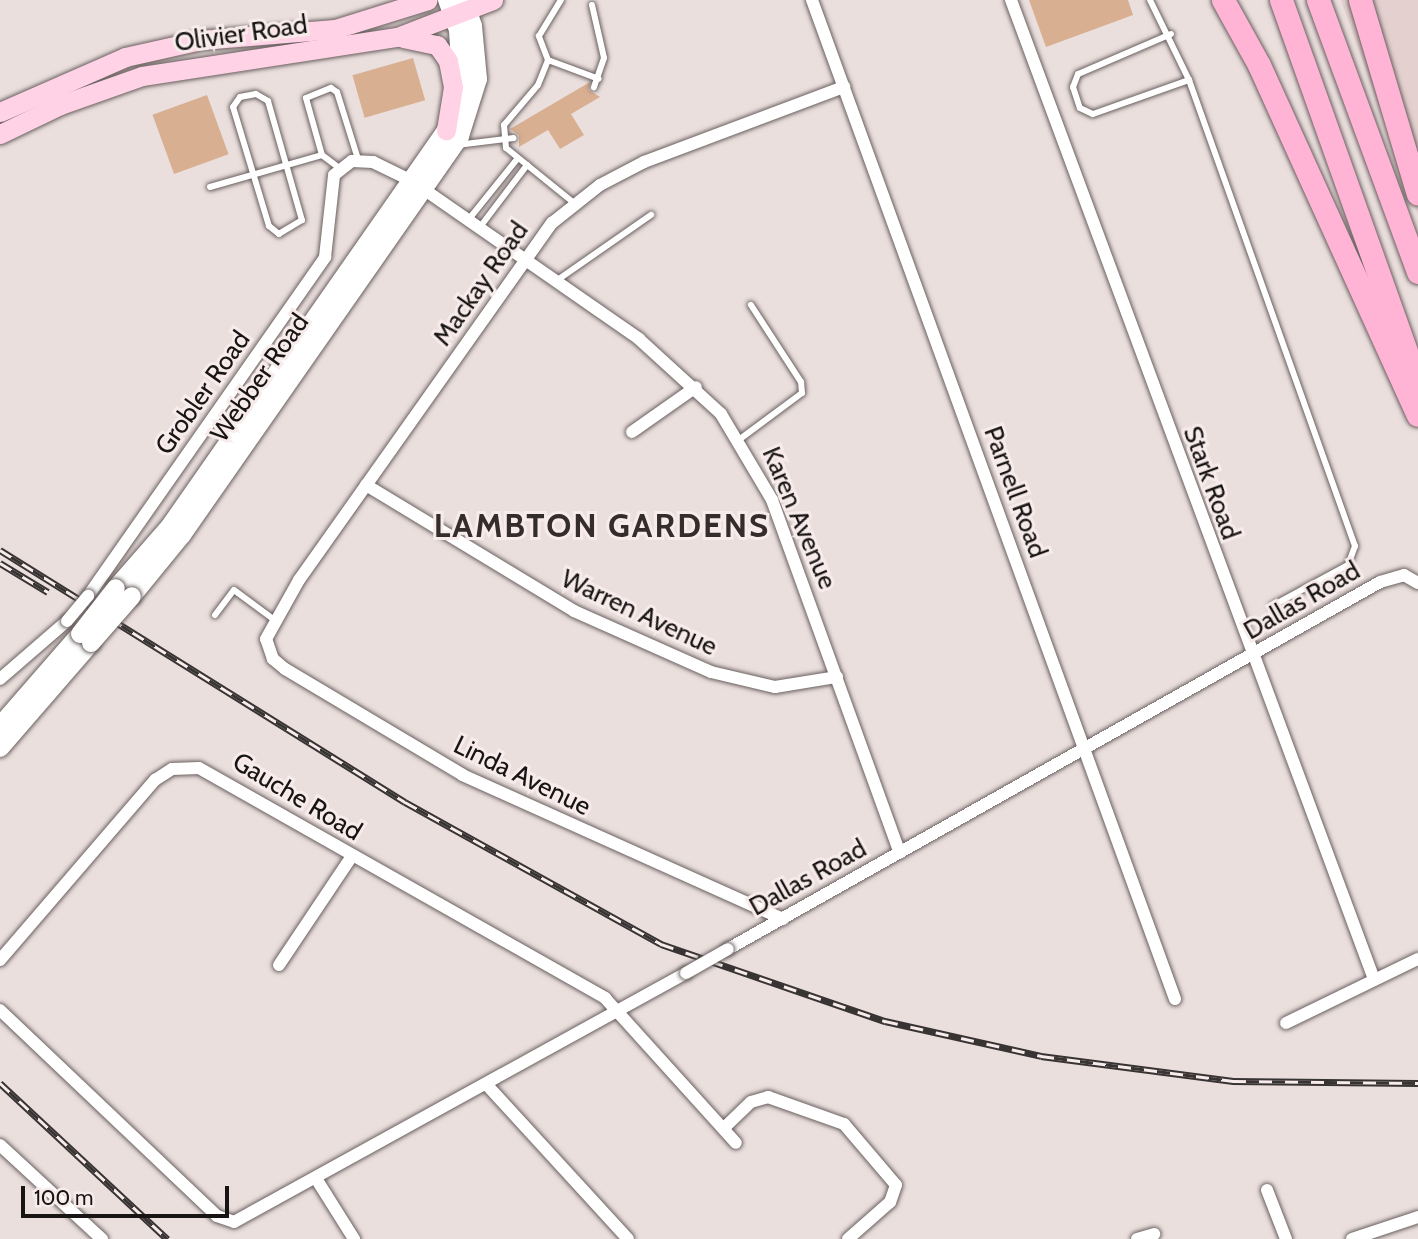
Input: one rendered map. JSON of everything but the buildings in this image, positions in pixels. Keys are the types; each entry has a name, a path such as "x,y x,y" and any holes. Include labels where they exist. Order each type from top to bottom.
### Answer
{"highway":[{"path":"1223,0 1264,77 1418,415"},
{"path":"1281,0 1418,384"},
{"path":"1318,0 1418,272"},
{"path":"1360,0 1418,194"}],"main road":[{"name":"Olivier Road","path":"0,112 87,70 138,54 201,40 335,29 428,0"},
{"name":"Olivier Road","path":"0,134 60,104 142,76 397,37 458,7 494,0"},
{"name":"Webber Road","path":"0,726 79,633 124,592 451,137 461,81 458,7"},
{"path":"397,37 437,44 448,61 453,87 451,137"},
{"name":"Webber Road","path":"0,748 79,633"}],"street":[{"name":"Parnell Road","path":"812,0 1175,999"},
{"name":"Stark Road","path":"1011,0 1251,657 1374,979"},
{"name":"Mackay Road","path":"266,639 273,619 366,485 526,260 574,203 644,162 844,87"},
{"path":"340,168 358,159 418,185"},
{"name":"Grobler Road","path":"0,679 79,633 88,596 325,257 331,231 328,191 340,168"},
{"name":"Karen Avenue","path":"418,185 639,339 696,387 740,439 772,500 900,853"},
{"path":"632,432 696,387"},
{"name":"Warren Avenue","path":"366,485 574,611 711,672 775,687 836,677"},
{"name":"Dallas Road","path":"0,1010 228,1221 240,1220 317,1180 687,973 1380,582 1414,580"},
{"name":"Linda Avenue","path":"266,639 273,659 285,669 463,775 783,919"},
{"name":"Gauche Road","path":"0,960 144,791 172,768 211,772 352,856 591,989 616,1011 736,1143"},
{"path":"279,965 352,856"},
{"path":"1286,1023 1418,959"},
{"path":"486,1084 628,1239"},
{"path":"724,1128 751,1102 768,1097 844,1124 897,1185 890,1202 848,1239"},
{"path":"0,1145 102,1239"},
{"path":"317,1180 354,1239"},
{"path":"1267,1190 1286,1239"},
{"path":"1352,1239 1418,1217"},
{"path":"1137,1239 1154,1234"}],"lane":[{"path":"561,0 539,36 548,60 538,85 504,125 505,143 527,166 574,203"},
{"path":"1150,0 1171,34 1189,80 1355,546 1348,565 1272,607"},
{"path":"592,5 604,53 599,79 594,88"},
{"path":"1171,34 1078,74 1073,88 1080,108 1093,114 1189,80"},
{"path":"548,60 599,79"},
{"path":"340,168 322,155 306,98 331,88 358,159"},
{"path":"256,94 268,101 289,163 302,219 279,234 269,226 233,107 240,97 256,94"},
{"path":"451,137 505,143 514,138"},
{"path":"210,187 322,155"},
{"path":"469,219 518,158"},
{"path":"480,227 527,166"},
{"path":"556,281 651,215"},
{"path":"740,439 798,401 802,393 801,383 751,305"},
{"path":"215,615 234,590 273,619"}],"shaded area":[{"path":"1341,0 1418,0 1418,215"}],"railway":[{"path":"0,550 405,802 661,944 885,1021 1041,1056 1233,1081 1418,1083"},
{"path":"0,563 48,592"},
{"path":"0,1083 167,1239"}],"district":[{"name":"LAMBTON GARDENS","path":"602,526"}]}
